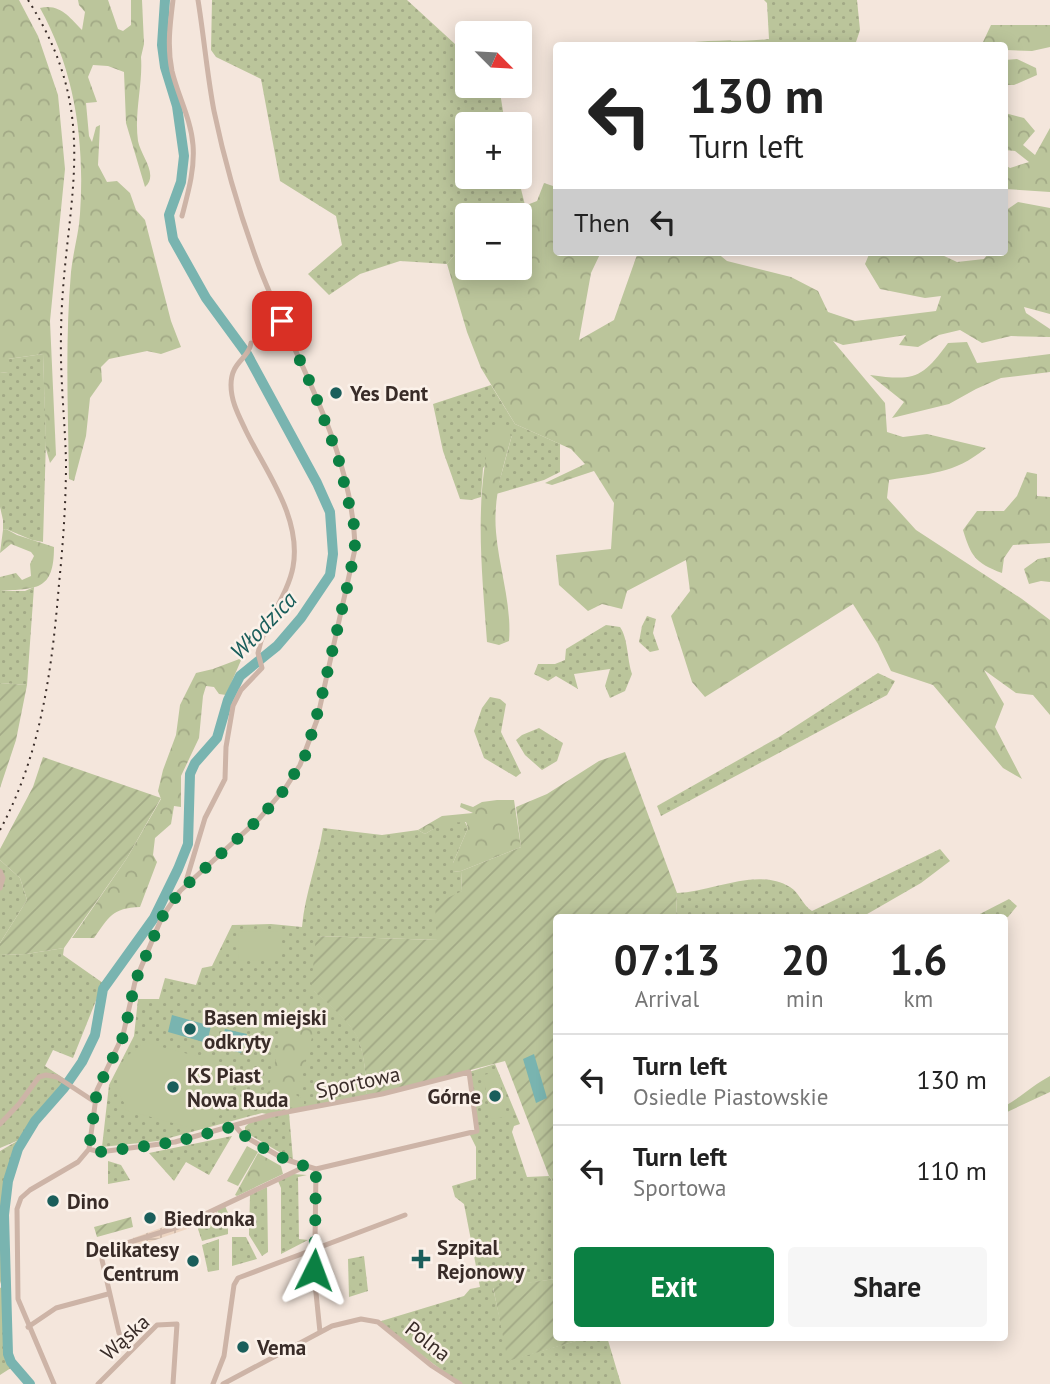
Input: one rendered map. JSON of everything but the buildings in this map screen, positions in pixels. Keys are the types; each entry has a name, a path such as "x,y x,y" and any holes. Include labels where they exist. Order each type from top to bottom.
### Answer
{"street":[{"path":"173,0 169,54 189,122 193,146 193,167 182,216"},
{"path":"54,1384 18,1299 17,1209 21,1198 30,1190 78,1162 89,1149 97,1090 124,1035 135,982 162,917 180,891 259,819 286,788 300,765 317,720 355,549 351,505 338,457 313,389 261,270 229,172 213,107 198,0"},
{"path":"189,882 187,878 205,818 225,779 226,747 233,706 241,690 262,668 258,653 265,629 290,575 294,554 288,514 236,411 231,390 231,377 235,366 251,346"},
{"path":"0,871 0,888"},
{"name":"Sportowa","path":"89,1149 100,1152 175,1142 271,1115 374,1096 469,1072 477,1132 316,1169"},
{"path":"0,1124 39,1077 53,1075 95,1102"},
{"path":"223,1384 320,1332 312,1254 316,1169 284,1159 244,1136 235,1126"},
{"path":"130,1350 119,1334 108,1294 103,1253 108,1249 178,1227 304,1167"},
{"path":"213,1384 224,1356 234,1285 238,1278 405,1215"},
{"path":"28,1327 56,1308 108,1294"},
{"name":"Polna","path":"320,1332 346,1321 361,1319 378,1322 432,1366 460,1384"},
{"name":"Wąska","path":"98,1384 157,1325 177,1324 173,1384"}],"green space":[{"path":"0,0 19,0 38,36 58,95 65,169 50,321 56,455 50,463 46,449 43,354 8,359 8,373 0,372"},
{"path":"78,0 108,0 118,29 123,31 131,25 131,0 142,0 144,44 137,130 138,141 150,171 149,182 145,187 126,123 124,72 108,66 93,65 88,77 97,102 86,103 89,136 92,142 96,127 100,125 98,165 107,182 117,181 130,193 136,210 145,220 171,321 181,347 161,354 147,351 109,359 101,367 102,381 90,398 86,436 74,481 69,479 67,349 71,272 80,214 81,160 69,82 62,57 40,8 59,10 82,30 85,12"},
{"path":"212,0 407,0 455,44 455,98 501,98 503,112 455,112 455,189 521,189 524,203 455,203 455,254 447,264 400,261 360,274 329,295 308,274 342,245 336,216 280,181 261,79 216,57 211,50"},
{"path":"764,0 857,0 860,30 856,42 698,42 769,39 767,3"},
{"path":"991,25 1050,25 1050,47 1032,51 1008,50 1008,42 983,42"},
{"path":"1017,59 1036,68 1037,75 1008,85 1008,60"},
{"path":"1008,114 1024,118 1035,131 1023,145 1035,155 1050,128 1050,192 1008,189 1008,167 1029,162 1015,151 1008,150"},
{"path":"544,183 553,186 553,256 599,256 591,273 579,340 614,320 637,256 721,256 727,261 791,277 818,291 828,312 855,321 936,311 941,296 925,298 880,289 865,264 868,256 944,256 957,262 984,259 986,256 1008,256 1008,209 1018,202 1050,208 1050,314 1024,307 1026,313 1050,329 1050,337 1011,336 982,343 960,330 939,335 918,347 899,345 906,335 843,345 833,341 885,403 887,432 903,437 927,434 986,448 951,468 889,480 887,498 916,530 1050,620 1050,715 1033,695 1016,693 984,670 1004,704 995,727 1022,779 1003,768 933,685 891,671 853,604 705,697 692,682 671,616 690,591 686,560 627,591 622,609 602,604 588,611 559,585 556,555 611,549 614,503 594,471 552,485 545,483 585,464 571,449 515,424 481,368 467,332 447,264 455,254 455,280 532,280 532,203 537,201"},
{"path":"967,342 977,363 1050,354 1050,372 1001,378 949,404 892,418 904,402 870,375 897,378 916,375 931,364 948,343"},
{"path":"43,354 46,440 43,542 3,530 0,507 0,372 8,373 8,359"},
{"path":"491,385 515,424 560,444 560,472 544,480 496,494 512,435 483,468 481,497 460,499 443,451 433,404"},
{"path":"502,427 512,435 500,483 495,519 509,627 509,641 499,645 487,642 481,511 482,485 491,433"},
{"path":"1027,472 1037,474 1037,496 1050,497 1050,543 1013,545 1004,558 1002,573 986,566 975,557 963,530 977,511 1004,511 1017,496"},
{"path":"3,530 54,547 51,572 41,585 0,591 0,577 16,573 22,580 31,576 30,564 34,556 31,552 11,544 0,553"},
{"path":"1050,557 1050,582 1029,584 1024,569 1038,559"},
{"path":"34,587 27,685 0,683 0,591 25,591"},
{"path":"647,616 656,619 653,633 659,650 650,652 639,642"},
{"path":"606,625 620,627 625,637 632,674 625,691 610,698 605,686 610,669 574,674 578,689 556,676 548,681 534,674 538,664 555,664 565,660 566,649"},
{"path":"242,658 226,695 219,694 214,687 206,686 199,738 181,776 181,807 174,806 171,824 155,838 153,855 157,862 140,907 123,909 112,915 94,938 72,938 127,858 161,799 158,791 176,735 180,705 196,673"},
{"path":"878,673 895,681 887,695 661,816 657,806 779,737"},
{"path":"0,683 27,685 16,740 0,788"},
{"path":"490,697 500,699 506,704 501,732 521,773 516,777 484,758 474,731 482,708"},
{"path":"539,728 563,743 557,761 542,770 525,755 516,740"},
{"path":"625,752 677,893 676,914 553,914 553,1182 505,1061 367,1097 366,1075 357,1037 330,1005 311,989 316,936 437,940 435,904 462,891 461,871 521,847 516,807 547,794 599,761"},
{"path":"43,757 161,798 127,858 64,948 0,955 0,943 27,900 20,878 0,860 0,849 33,787"},
{"path":"514,800 521,847 461,871 453,872 453,863 468,828 466,822 444,825 425,834 418,830 442,816 473,813 460,807 461,803 473,807 482,802"},
{"path":"450,822 465,822 468,828 453,863 453,872 461,871 462,891 438,940 317,936 314,991 343,1017 357,1036 366,1074 367,1097 271,1115 262,1113 158,1141 102,1147 109,1085 134,1036 138,999 159,999 165,978 196,985 202,968 212,966 232,925 271,924 302,927 323,828 382,835 418,830 425,834"},
{"path":"940,849 950,861 921,883 867,914 676,914 677,893 763,879 790,887 812,911"},
{"path":"0,860 20,878 27,900 0,943"},
{"path":"1009,899 1017,906 1008,917 1008,914 980,914"},
{"path":"239,931 279,932 279,961 238,960"},
{"path":"64,948 63,955 103,983 73,1058 53,1050 45,1066 68,1081 35,1121 18,1149 8,1181 4,1215 8,1354 14,1366 0,1375 0,1151 19,1140 0,1148 0,955"},
{"path":"290,1002 311,1015 313,1034 296,1095 304,1100 304,1106 271,1112 263,1110"},
{"name":"KS Piast Nowa Ruda","path":"142,1042 223,1063 228,1101 214,1121 206,1126 200,1125 199,1130 125,1110 126,1105 118,1088 119,1069 126,1057"},
{"path":"495,1064 520,1124 514,1126 512,1132 527,1177 549,1176 553,1182 553,1279 493,1288 509,1360 576,1341 608,1341 621,1384 460,1384 378,1322 464,1296 470,1289 480,1287 464,1204 455,1197 452,1186 476,1179 476,1147 469,1133 476,1132 469,1072"},
{"name":"Górne","path":"498,1072 506,1117 491,1119 483,1075"},
{"path":"1050,1076 1050,1092 1008,1112 1008,1104"},
{"path":"289,1113 293,1160 245,1132 245,1127 250,1122"},
{"path":"232,1136 209,1175 186,1162 174,1181 149,1153"},
{"path":"247,1146 258,1152 238,1186 227,1181"},
{"path":"258,1153 281,1166 283,1174 235,1195"},
{"path":"108,1161 121,1165 130,1180 108,1184"},
{"path":"293,1174 307,1175 298,1177 299,1239 308,1240 281,1254 281,1188 278,1181"},
{"path":"267,1187 268,1252 262,1256 249,1235 250,1195"},
{"path":"225,1206 228,1213 228,1234 202,1241 197,1226 219,1218 217,1210"},
{"path":"131,1217 133,1227 97,1237 94,1227"},
{"path":"232,1237 246,1237 257,1259 232,1266"},
{"path":"219,1239 219,1270 208,1272 202,1245"},
{"path":"364,1256 368,1291 349,1297 348,1259"},
{"path":"553,1279 553,1341 576,1341 508,1361 493,1287"}],"shaded area":[{"path":"216,1208 219,1218 135,1247 133,1238"}],"water":[{"name":"Basen miejski odkryty","path":"172,1015 211,1026 207,1043 168,1032"},
{"name":"Basen miejski odkryty","path":"225,1029 247,1034 241,1053 220,1047"},
{"path":"534,1054 547,1098 536,1103 523,1059"}],"waterway":[{"name":"Włodzica","path":"30,1384 11,1362 8,1354 4,1215 8,1181 18,1149 35,1121 64,1088 82,1062 95,1035 103,989 154,918 178,869 188,844 190,774 195,763 217,738 228,700 240,676 277,646 301,618 330,575 333,554 330,512 317,483 247,354 206,298 173,239 169,215 181,182 184,156 177,106 165,67 162,45 165,0"}],"railway":[{"path":"0,830 26,772 48,680 56,616 65,493 61,335 72,204 73,125 66,86 52,44 28,0"}],"place":[{"name":"Yes Dent","path":"336,393"},
{"name":"Basen miejski odkryty","path":"190,1029"},
{"name":"KS Piast Nowa Ruda","path":"173,1087"},
{"name":"Górne","path":"495,1096"},
{"name":"Dino","path":"53,1201"},
{"name":"Biedronka","path":"150,1218"},
{"name":"Szpital Rejonowy","path":"421,1259"},
{"name":"Delikatesy Centrum","path":"193,1261"},
{"name":"Vema","path":"243,1347"}],"route":[{"path":"282,321 313,389 338,457 354,525 355,549 314,731 306,754 286,788 259,819 180,891 162,917 135,982 124,1035 97,1090 89,1149 100,1152 175,1142 235,1126 244,1136 284,1159 316,1169 315,1241 312,1254 314,1270"}]}
